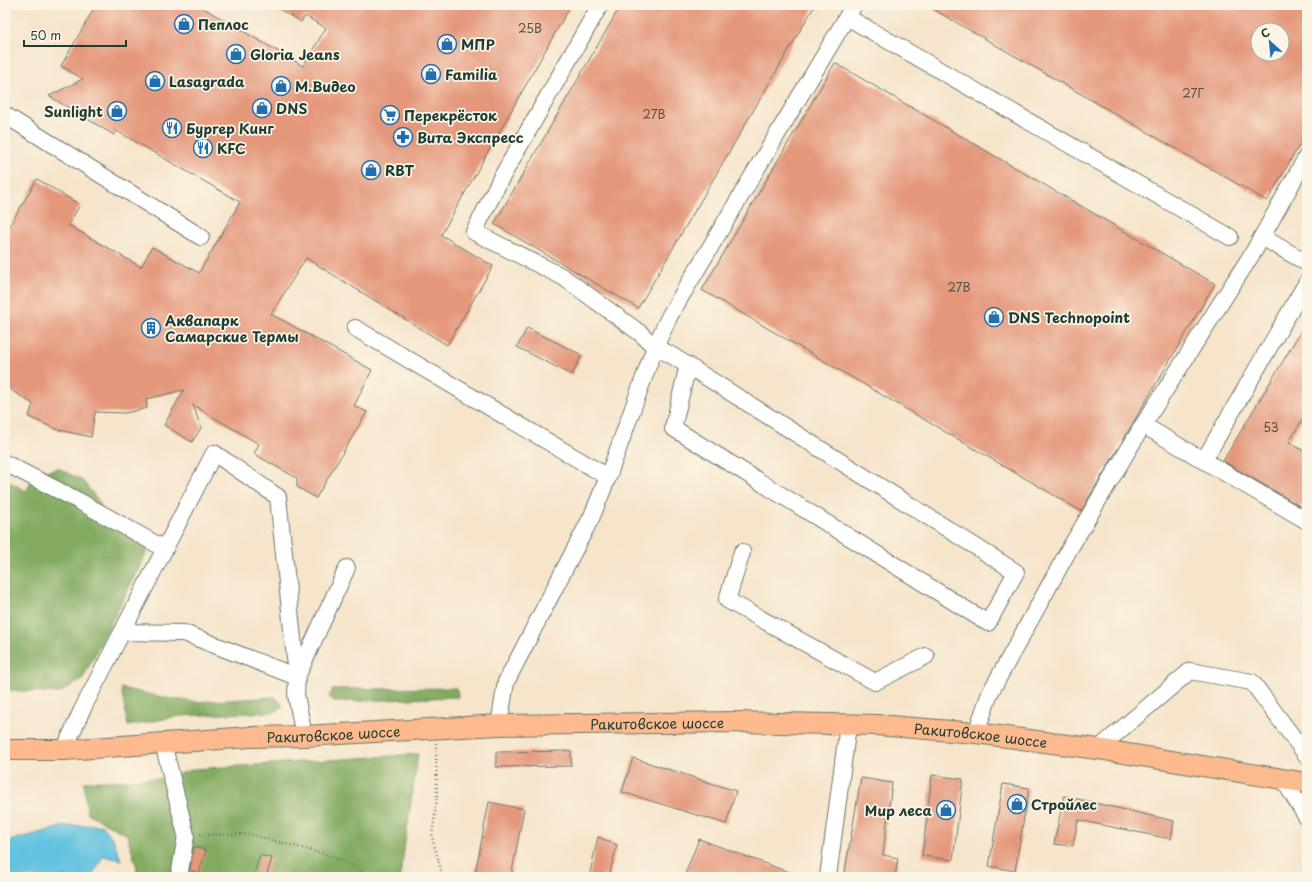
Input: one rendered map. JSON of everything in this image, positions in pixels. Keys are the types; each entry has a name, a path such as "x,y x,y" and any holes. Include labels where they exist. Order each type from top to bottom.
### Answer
{"main road":[{"name":"Ракитовское шоссе","path":"5,750 64,750 250,737 304,736 499,725 735,722 877,725 976,733 1098,749 1283,779 1306,778"}],"street":[{"path":"600,5 500,180 474,232 563,277 640,333 655,347 671,355 1016,572 988,623 672,428 688,366"},
{"path":"499,725 506,682 592,516 608,477 655,347 670,316 850,11 1230,237"},
{"path":"5,115 201,236"},
{"path":"976,733 990,693 1070,548 1143,425 1262,237 1307,156"},
{"path":"1262,237 1307,263"},
{"path":"1204,460 1307,282"},
{"path":"355,328 608,477"},
{"path":"1143,425 1307,520"},
{"path":"64,750 82,710 214,453 278,497 297,677 296,694 304,736"},
{"path":"5,463 77,500 165,549"},
{"path":"742,552 727,600 734,604 875,682 926,656"},
{"path":"297,677 347,568"},
{"path":"122,632 184,633 297,677"},
{"path":"1098,749 1190,671 1252,682 1307,756"},
{"path":"828,877 848,725"},
{"path":"163,743 186,835 179,877"},
{"path":"1283,779 1307,818"}],"path":[{"path":"436,728 437,797 432,837 443,877"},
{"path":"186,835 249,834 332,856 373,877"}],"green space":[{"path":"58,468 83,481 100,503 105,521 149,548 83,678 60,693 5,690 5,479 26,491 35,474"},
{"path":"121,688 167,698 195,702 275,697 283,706 275,712 180,716 128,726"},
{"path":"457,688 458,697 336,702 329,697 333,689"},
{"path":"418,754 400,877 135,877 137,868 127,835 87,813 84,782 167,778 194,769"}],"water":[{"path":"101,825 113,839 121,860 103,856 92,877 5,877 5,842 65,826"}],"building":[{"path":"96,5 198,5 303,66 326,28 305,16 301,22 272,5 571,5 441,235 493,266 447,345 306,258 271,314 372,370 354,406 367,412 316,498 297,487 297,478 254,454 259,444 193,405 201,428 192,442 164,425 184,390 146,399 147,408 125,413 95,412 91,437 59,430 29,417 33,404 11,390 5,383 5,234 37,179 80,205 68,225 141,267 152,247 199,273 240,202 117,131 114,135 49,96 83,79 61,66"},
{"path":"621,5 815,5 638,308 494,224"},
{"path":"926,5 1307,5 1307,132 1267,201"},
{"path":"835,63 1215,284 1081,511 702,290"},
{"path":"1307,321 1307,412 1289,442 1307,453 1307,510 1223,461"},
{"path":"527,328 582,355 572,375 517,347"},
{"path":"571,751 571,766 496,767 496,752"},
{"path":"633,758 736,791 726,824 622,792"},
{"path":"932,775 963,779 953,860 922,856"},
{"path":"861,778 892,783 883,855 898,858 895,877 844,877"},
{"path":"1003,784 1029,788 1015,871 989,866"},
{"path":"1064,796 1174,821 1171,839 1078,820 1073,846 1054,844"},
{"path":"489,802 524,809 511,877 489,877 475,874"},
{"path":"598,837 617,845 609,877 589,877"},
{"path":"699,839 799,876 684,877"},
{"path":"194,847 206,850 199,873 190,870"},
{"path":"260,855 272,858 266,877 253,877"}],"place":[{"name":"Пеплос","path":"184,24"},
{"name":"МПР","path":"447,44"},
{"name":"Gloria Jeans","path":"236,54"},
{"name":"Familia","path":"431,74"},
{"name":"Lasagrada","path":"155,81"},
{"name":"М.Видео","path":"281,86"},
{"name":"DNS","path":"262,108"},
{"name":"Sunlight","path":"117,111"},
{"name":"Перекрёсток","path":"390,115"},
{"name":"Бургер Кинг","path":"172,128"},
{"name":"Вита Экспресс","path":"403,137"},
{"name":"KFC","path":"203,148"},
{"name":"RBT","path":"371,170"},
{"name":"DNS Technopoint","path":"994,317"},
{"name":"Аквапарк Самарские Термы","path":"151,328"},
{"name":"Стройлес","path":"1017,804"},
{"name":"Мир леса","path":"946,810"}]}
